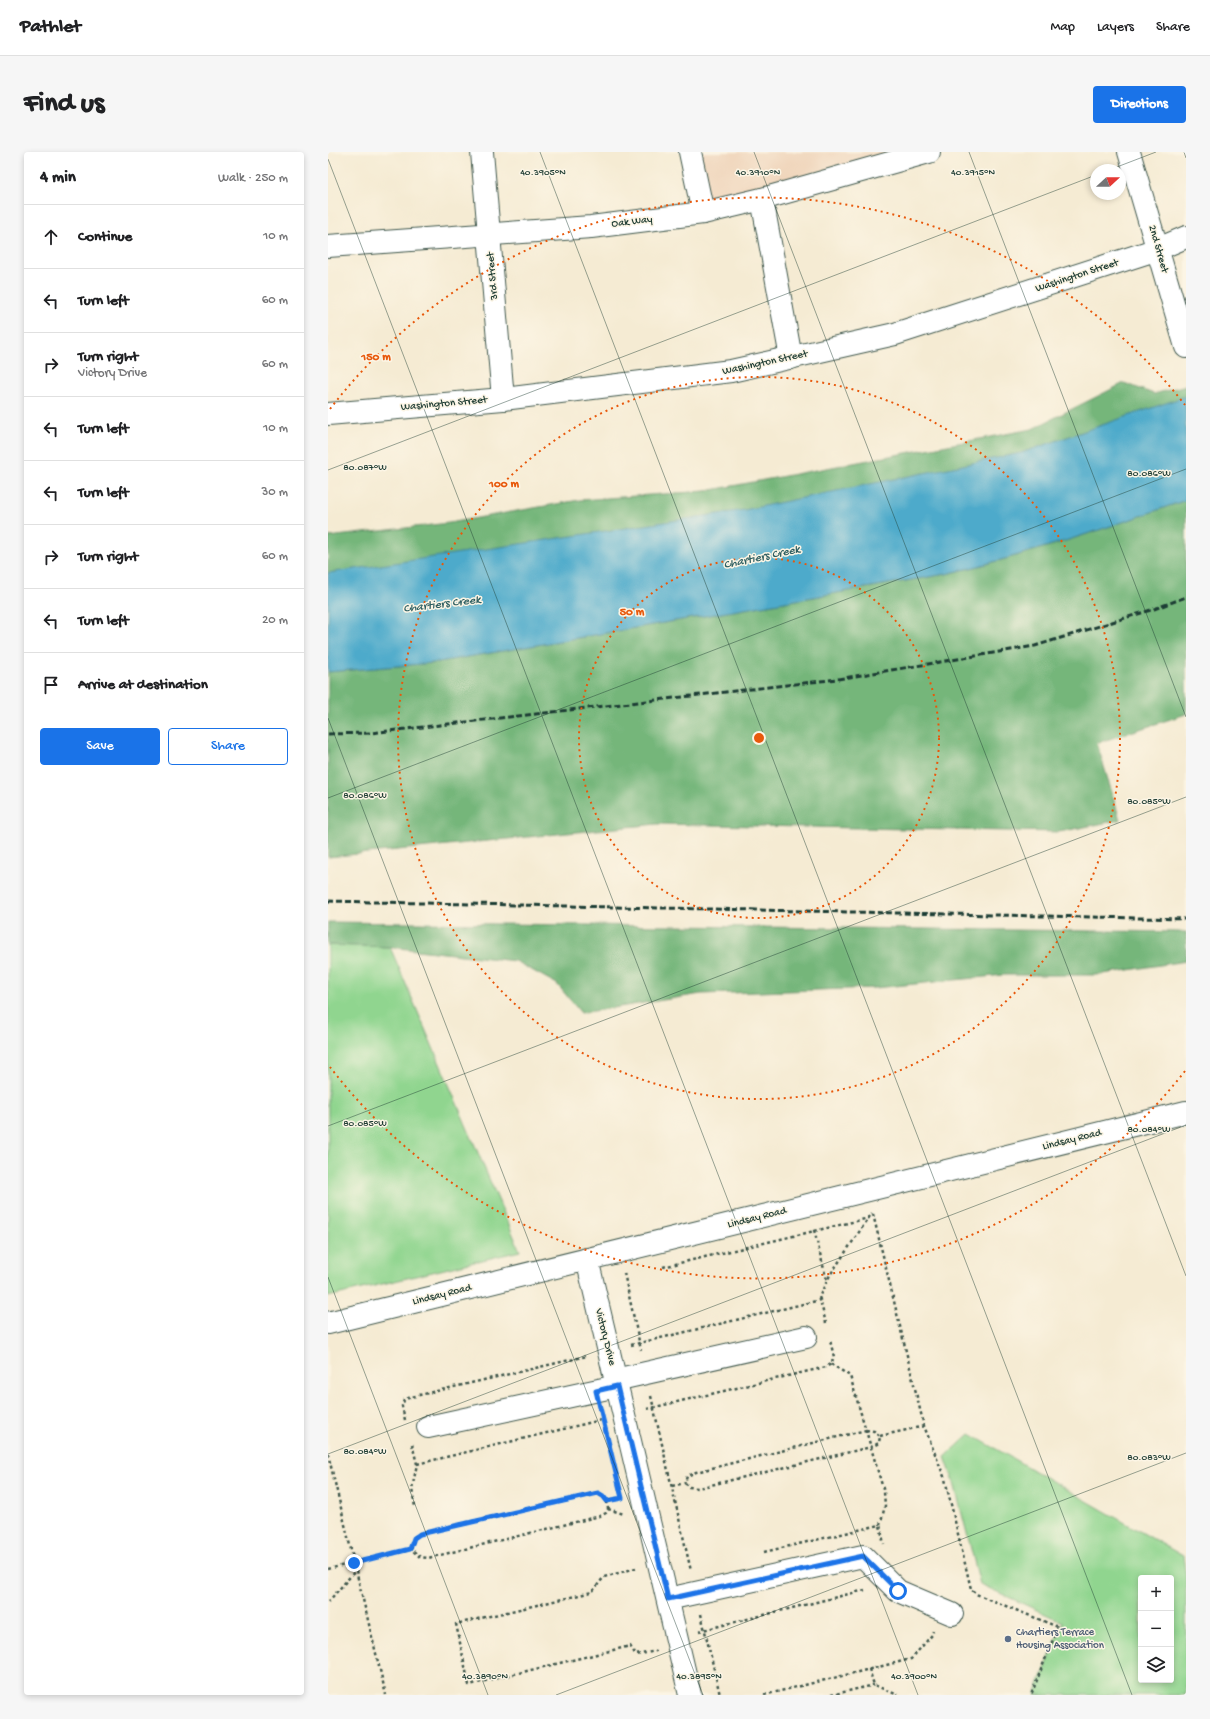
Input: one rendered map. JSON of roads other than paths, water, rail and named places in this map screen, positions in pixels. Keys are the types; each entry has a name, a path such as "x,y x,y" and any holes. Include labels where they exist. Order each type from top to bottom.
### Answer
{"street":[{"name":"3rd Street","path":"482,152 504,399"},
{"path":"690,152 703,213"},
{"name":"Oak Way","path":"328,246 591,227 703,213 762,199 929,152"},
{"name":"2nd Street","path":"1129,152 1186,347"},
{"path":"762,199 791,358"},
{"name":"Washington Street","path":"328,414 504,399 731,371 895,334 1158,249 1186,237"},
{"name":"Lindsay Road","path":"328,1323 1186,1112"},
{"name":"Victory Drive","path":"587,1259 610,1386 668,1599 690,1695"},
{"path":"428,1427 610,1386 646,1373 806,1337"},
{"path":"668,1599 863,1556 898,1591 946,1612"}],"water":[{"name":"Chartiers Creek","path":"1186,396 1186,500 1127,521 977,567 946,574 433,663 328,672 328,573 744,510 1021,453"}],"railway":[{"path":"328,734 371,733 838,679 1035,646 1154,609 1186,597"},
{"path":"328,901 1186,919"}],"place":[{"name":"Chartiers Terrace Housing Association","path":"1008,1639"}]}
